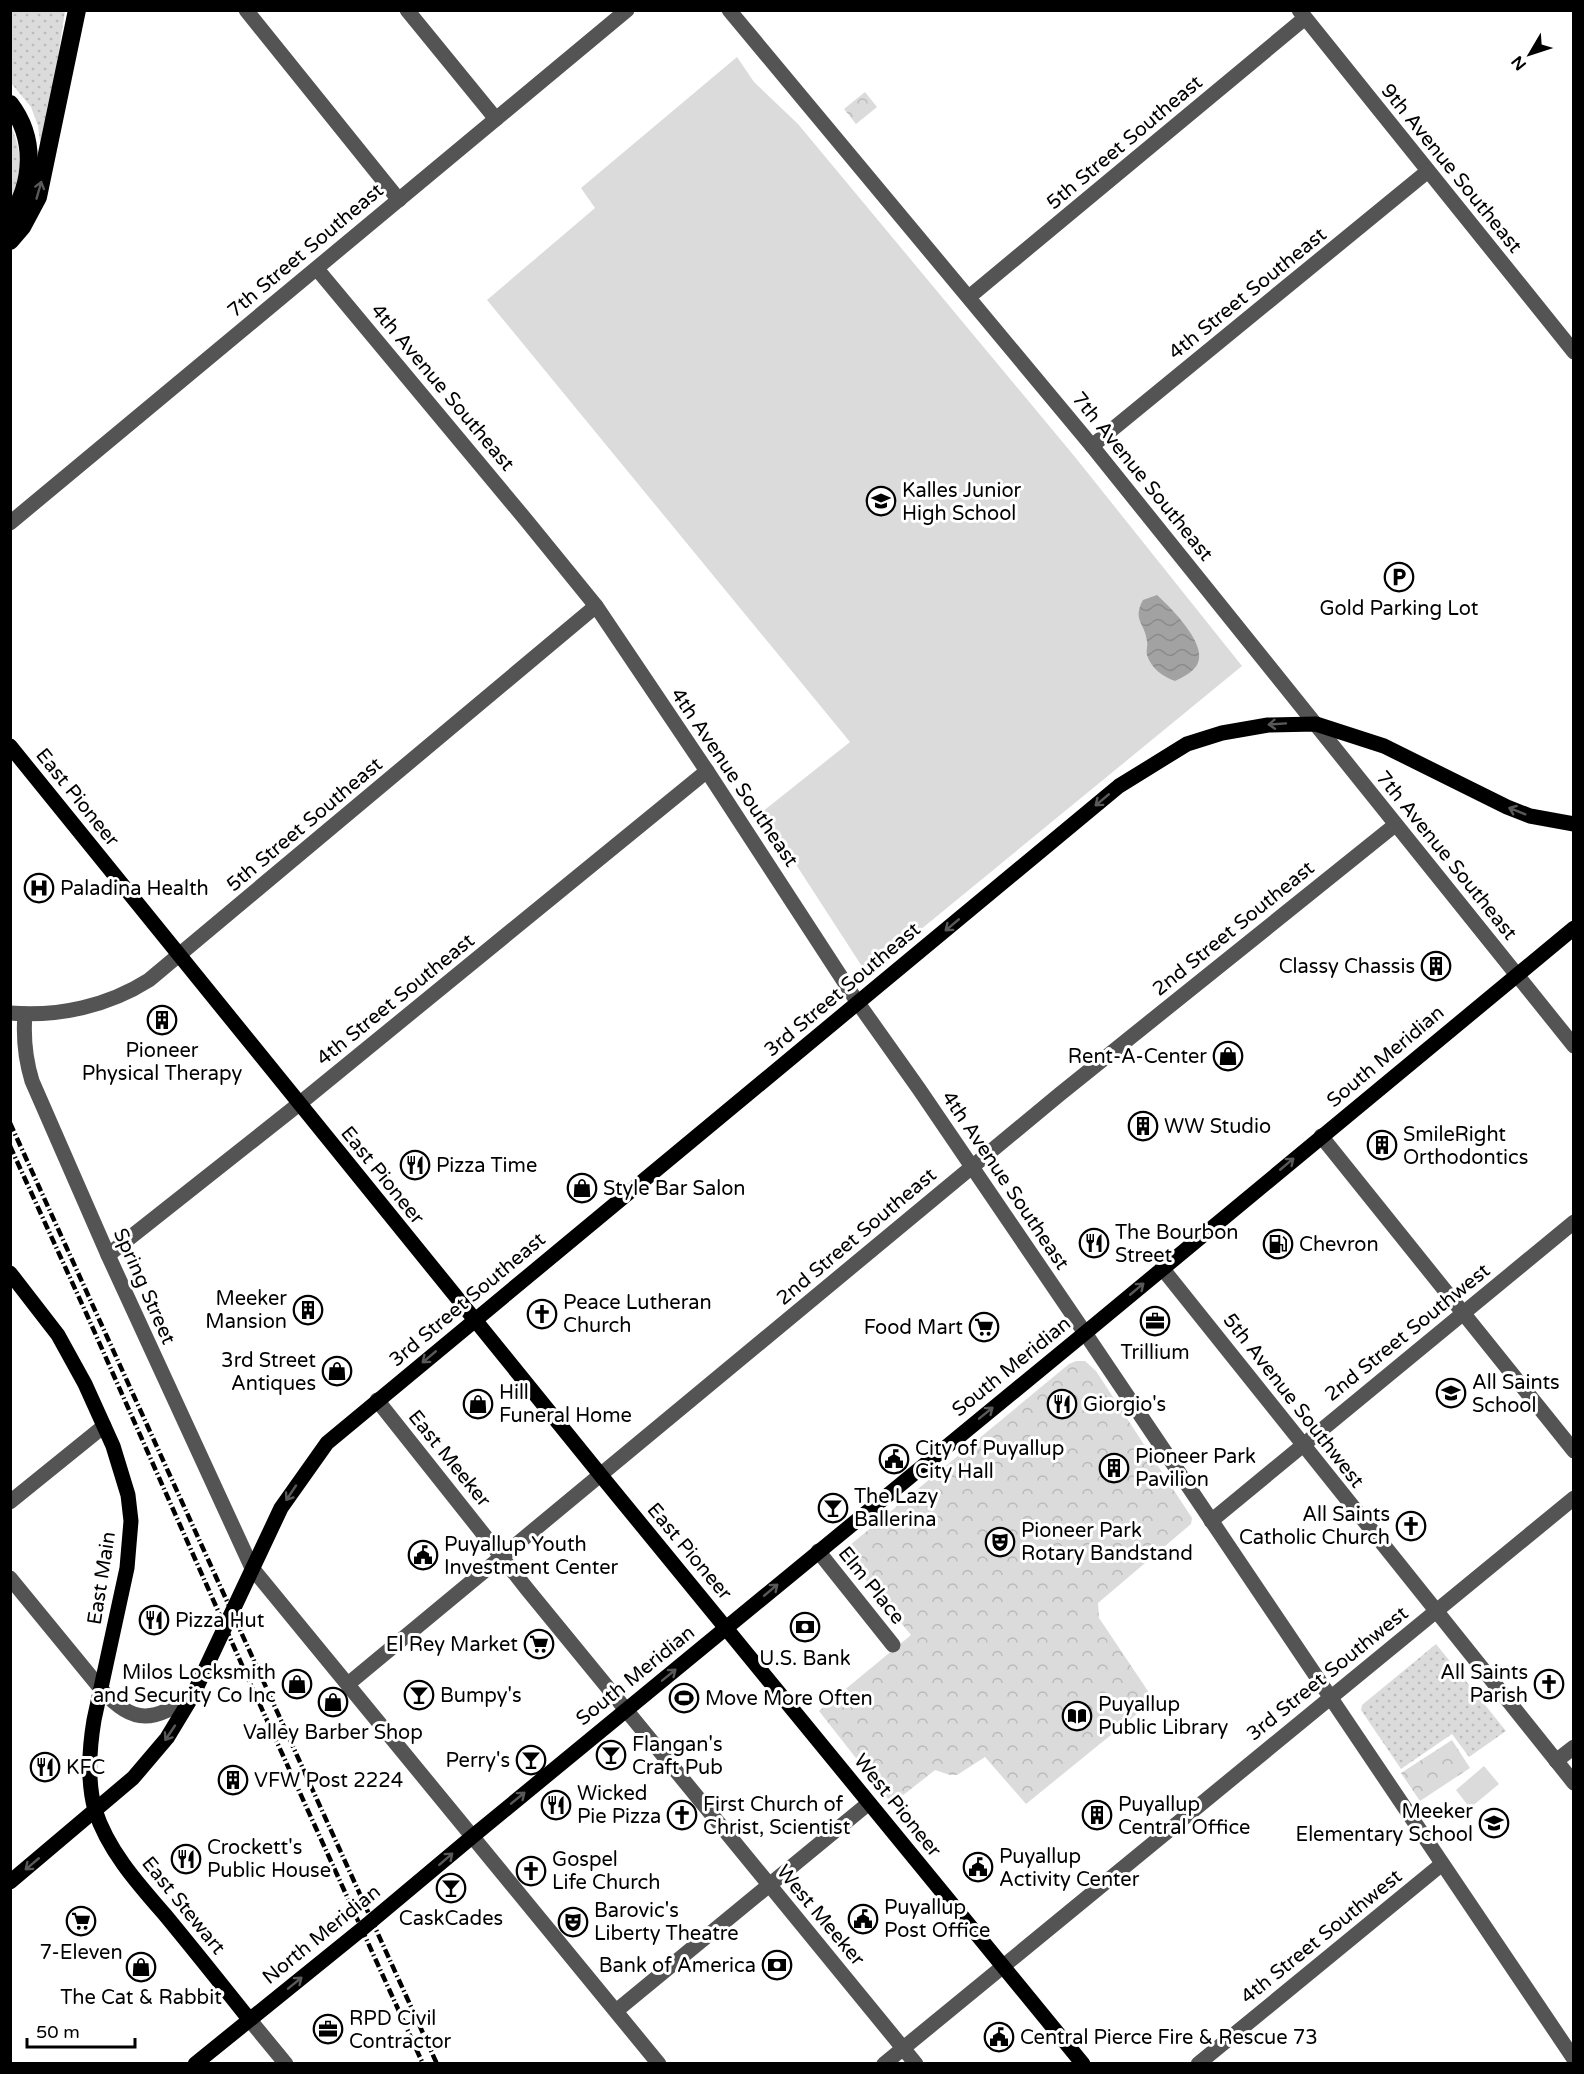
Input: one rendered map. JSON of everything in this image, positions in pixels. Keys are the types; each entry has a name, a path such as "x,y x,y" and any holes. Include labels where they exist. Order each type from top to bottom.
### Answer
{"highway":[{"path":"10,241 22,226 38,196 78,10"},
{"path":"10,104 22,122 27,137 30,160 25,186 10,218"}],"main road":[{"name":"3rd Street Southeast","path":"10,1882 96,1812 147,1764 167,1738 193,1695 281,1508 327,1443 1119,786 1187,744 1222,733 1268,725 1316,724 1384,746 1507,807 1530,816 1574,824"},
{"name":"East Pioneer","path":"10,746 726,1628"},
{"name":"South Meridian","path":"473,1836 1574,928"},
{"name":"East Main","path":"10,1273 58,1335 85,1384 104,1426 126,1488 130,1508 128,1568 94,1723 90,1757 90,1779 96,1812"},
{"name":"West Pioneer","path":"726,1628 1083,2064"},
{"name":"East Stewart","path":"96,1812 108,1839 130,1873 249,2019"},
{"name":"North Meridian","path":"195,2064 473,1836"}],"street":[{"path":"246,10 399,200"},
{"path":"407,10 496,119"},
{"name":"7th Street Southeast","path":"10,523 627,10"},
{"name":"7th Avenue Southeast","path":"729,10 1092,446 1574,1046"},
{"name":"5th Street Southeast","path":"969,297 1302,14"},
{"name":"9th Avenue Southeast","path":"1302,14 1574,352"},
{"name":"4th Street Southeast","path":"1092,446 1428,171"},
{"name":"4th Avenue Southeast","path":"317,269 596,606 858,1004 1085,1333 1574,2059"},
{"name":"5th Street Southeast","path":"18,1013 51,1013 84,1008 113,999 149,980 596,606"},
{"name":"4th Street Southeast","path":"108,1255 299,1104 706,771"},
{"name":"2nd Street Southeast","path":"348,1684 972,1167 1395,825"},
{"name":"Spring Street","path":"18,1013 26,1061 32,1081 108,1255 252,1568"},
{"path":"1321,1136 1574,1451"},
{"name":"2nd Street Southwest","path":"1211,1521 1574,1222"},
{"name":"5th Avenue Southwest","path":"1162,1268 1302,1446 1574,1783"},
{"name":"East Meeker","path":"377,1400 626,1710"},
{"path":"10,1502 104,1426"},
{"name":"3rd Street Southwest","path":"884,2064 1574,1498"},
{"name":"Elm Place","path":"818,1551 894,1645"},
{"path":"252,1568 659,2064"},
{"path":"10,1578 101,1689 115,1705 124,1711 145,1715 163,1713 193,1695"},
{"name":"West Meeker","path":"626,1710 916,2064"},
{"path":"1556,1761 1574,1747"},
{"path":"616,2011 869,1803"},
{"name":"4th Street Southwest","path":"1198,2064 1442,1864"},
{"path":"249,2019 286,2064"}],"green space":[{"path":"10,11 65,11 45,142 41,149 38,126 31,107 11,83"},
{"name":"Kalles Junior High School","path":"737,57 754,82 798,124 1075,457 1242,666 870,971 863,968 762,812 850,742 487,300 595,208 581,188"},
{"path":"865,92 877,107 856,124 844,109"},
{"path":"10,124 17,143 20,162 18,180 10,199"},
{"path":"1085,1361 1096,1371 1192,1518 1191,1524 1098,1603 1099,1618 1154,1700 1026,1804 985,1757 957,1775 935,1770 892,1804 819,1711 911,1635 851,1562 848,1552 850,1545 1069,1364"},
{"path":"1436,1644 1506,1731 1469,1757 1452,1734 1401,1769 1361,1710 1362,1705"},
{"path":"1452,1740 1470,1768 1420,1801 1401,1773"},
{"path":"1484,1766 1499,1784 1470,1808 1456,1790"}],"water":[{"path":"1157,595 1187,627 1198,647 1197,665 1190,673 1175,681 1166,677 1151,664 1147,653 1146,635 1139,617 1143,600"}],"railway":[{"path":"10,1123 437,2064"},
{"path":"10,1146 423,2064"}],"place":[{"name":"Kalles Junior High School","path":"881,501"},
{"name":"Gold Parking Lot","path":"1399,577"},
{"name":"Paladina Health","path":"39,888"},
{"name":"Classy Chassis","path":"1436,966"},
{"name":"Pioneer Physical Therapy","path":"162,1020"},
{"name":"Rent-A-Center","path":"1228,1056"},
{"name":"WW Studio","path":"1143,1126"},
{"name":"SmileRight Orthodontics","path":"1382,1145"},
{"name":"Pizza Time","path":"415,1165"},
{"name":"Style Bar Salon","path":"582,1188"},
{"name":"The Bourbon Street","path":"1094,1243"},
{"name":"Chevron","path":"1278,1244"},
{"name":"Meeker Mansion","path":"308,1310"},
{"name":"Peace Lutheran Church","path":"542,1314"},
{"name":"Trillium","path":"1155,1321"},
{"name":"Food Mart","path":"984,1327"},
{"name":"3rd Street Antiques","path":"337,1371"},
{"name":"All Saints School","path":"1451,1393"},
{"name":"Hill Funeral Home","path":"478,1404"},
{"name":"Giorgio's","path":"1062,1404"},
{"name":"City of Puyallup City Hall","path":"894,1459"},
{"name":"Pioneer Park Pavilion","path":"1114,1468"},
{"name":"The Lazy Ballerina","path":"833,1508"},
{"name":"All Saints Catholic Church","path":"1411,1526"},
{"name":"Pioneer Park Rotary Bandstand","path":"1000,1542"},
{"name":"Puyallup Youth Investment Center","path":"423,1555"},
{"name":"Pizza Hut","path":"154,1620"},
{"name":"U.S. Bank","path":"805,1627"},
{"name":"El Rey Market","path":"539,1644"},
{"name":"Milos Locksmith and Security Co Inc","path":"297,1684"},
{"name":"All Saints Parish","path":"1549,1684"},
{"name":"Bumpy's","path":"419,1695"},
{"name":"Move More Often","path":"684,1698"},
{"name":"Valley Barber Shop","path":"333,1702"},
{"name":"Puyallup Public Library","path":"1077,1716"},
{"name":"Flangan's Craft Pub","path":"611,1755"},
{"name":"Perry's","path":"531,1760"},
{"name":"KFC","path":"45,1767"},
{"name":"VFW Post 2224","path":"233,1780"},
{"name":"Wicked Pie Pizza","path":"556,1805"},
{"name":"First Church of Christ, Scientist","path":"682,1815"},
{"name":"Puyallup Central Office","path":"1097,1815"},
{"name":"Meeker Elementary School","path":"1494,1823"},
{"name":"Crockett's Public House","path":"186,1859"},
{"name":"Puyallup Activity Center","path":"978,1867"},
{"name":"Gospel Life Church","path":"531,1871"},
{"name":"CaskCades","path":"451,1888"},
{"name":"Puyallup Post Office","path":"863,1919"},
{"name":"7-Eleven","path":"81,1921"},
{"name":"Barovic's Liberty Theatre","path":"573,1922"},
{"name":"Bank of America","path":"777,1965"},
{"name":"The Cat & Rabbit","path":"141,1967"},
{"name":"RPD Civil Contractor","path":"328,2029"},
{"name":"Central Pierce Fire & Rescue 73","path":"999,2037"}]}
